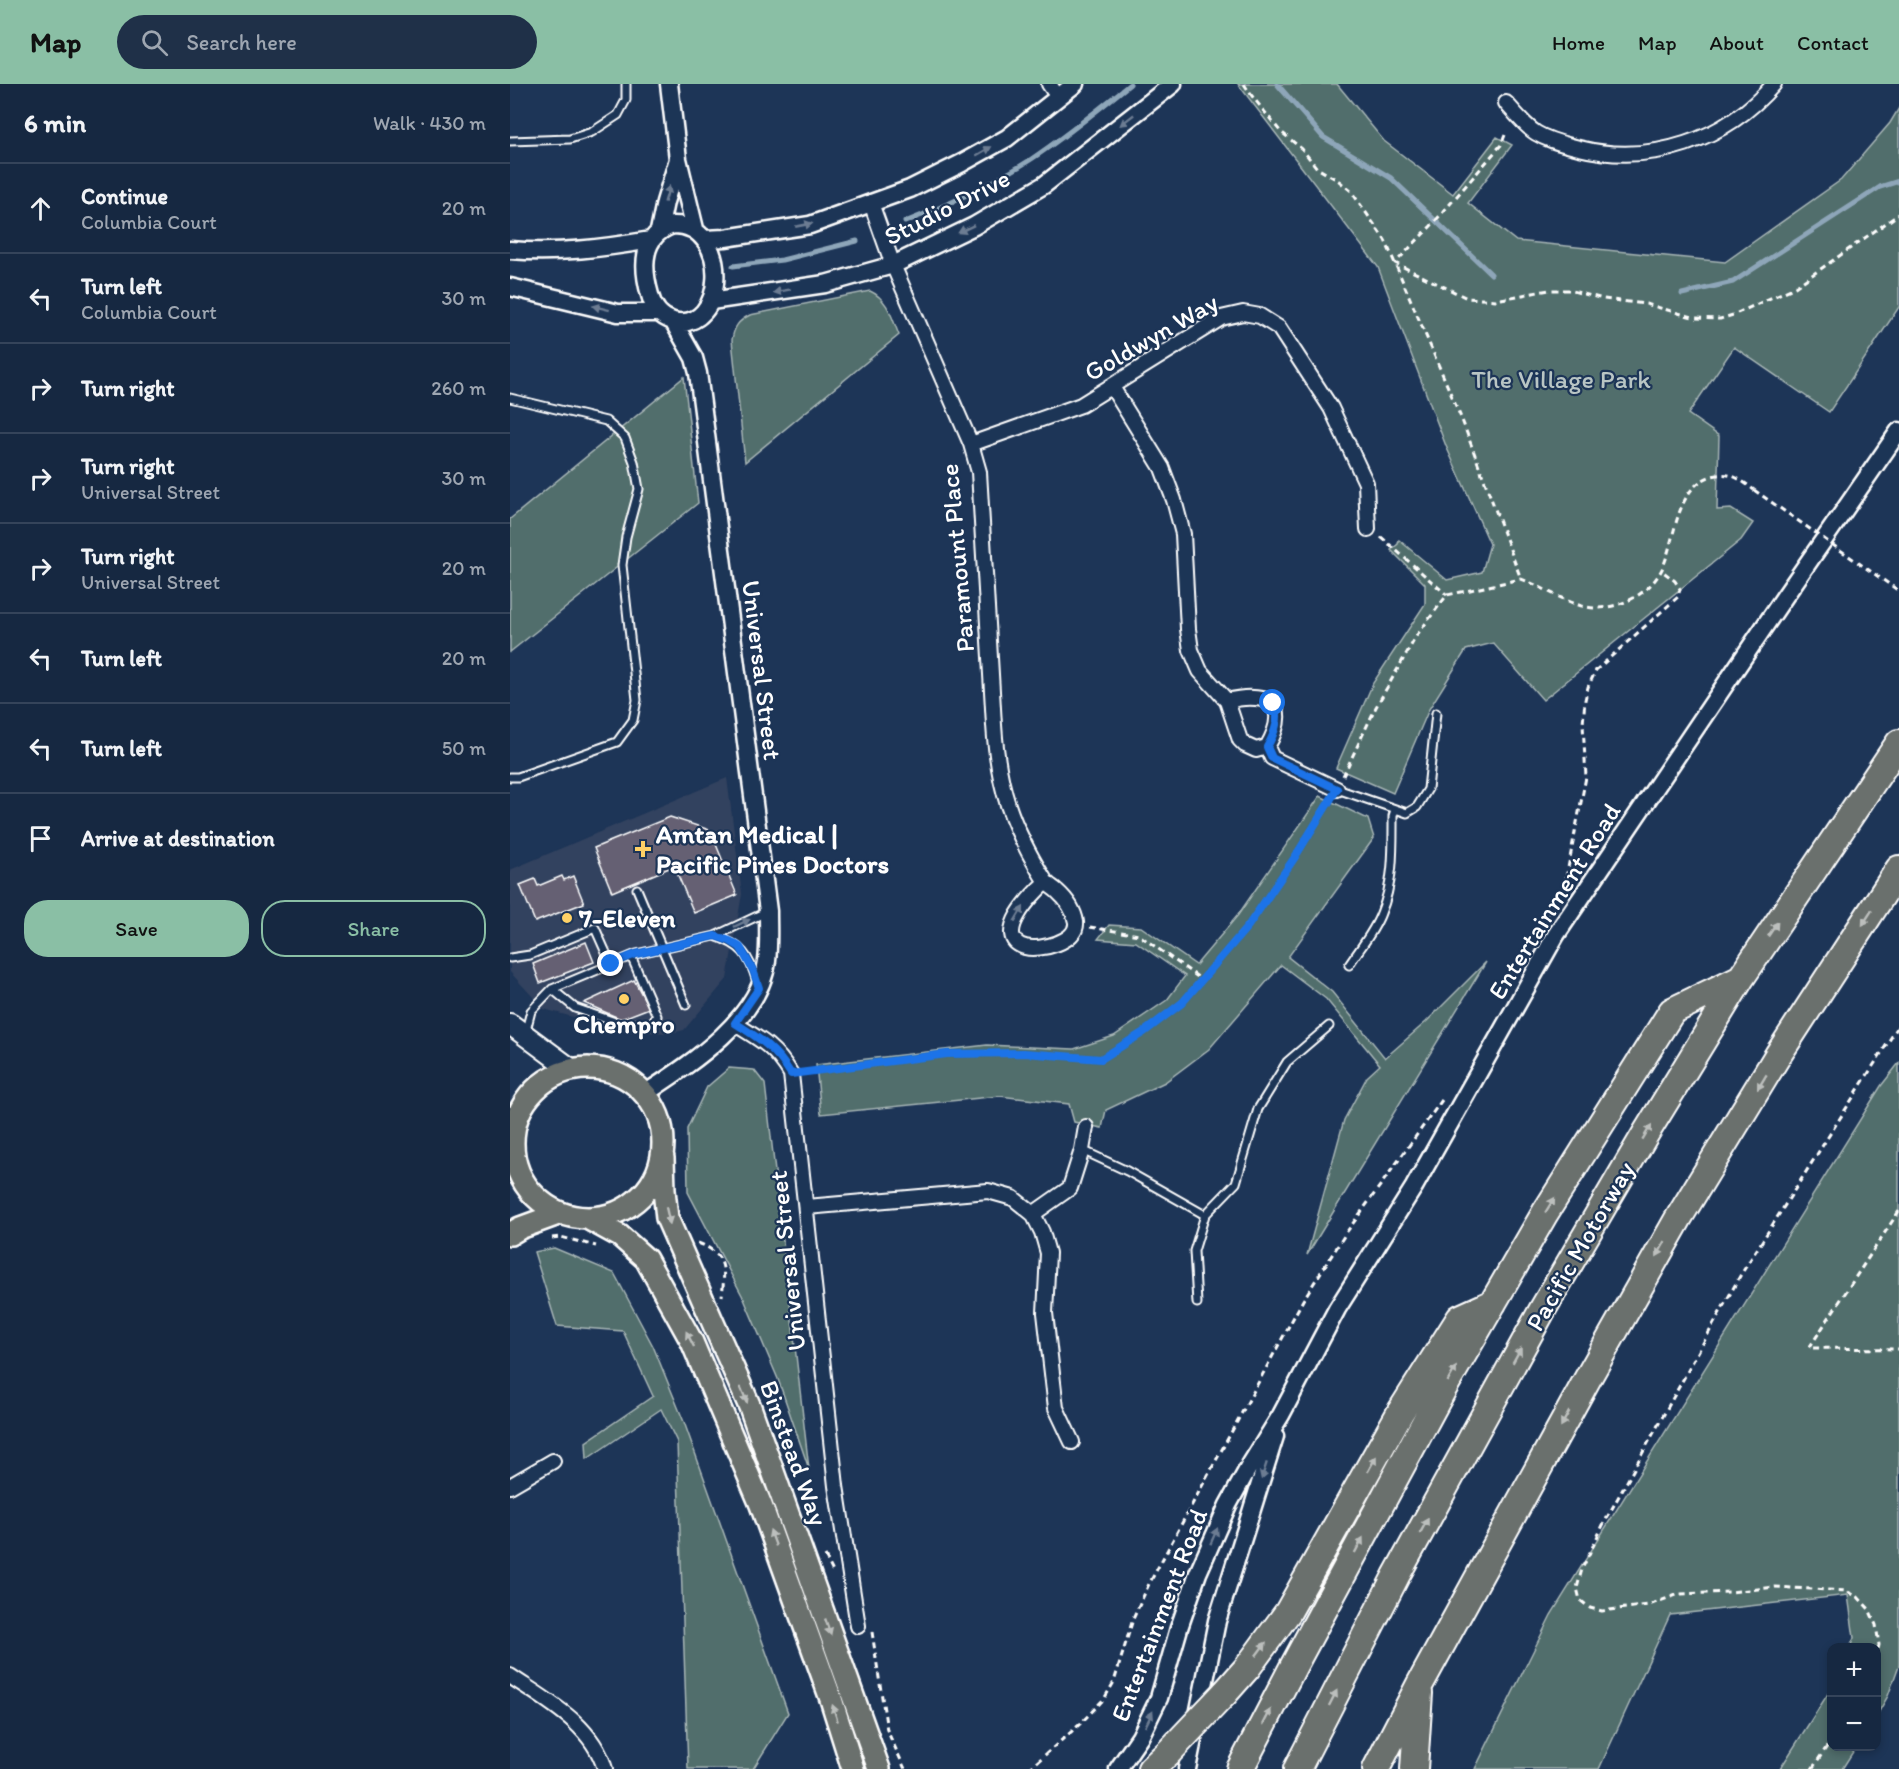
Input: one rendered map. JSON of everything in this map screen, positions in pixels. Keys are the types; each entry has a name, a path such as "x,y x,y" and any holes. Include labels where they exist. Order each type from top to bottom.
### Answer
{"highway":[{"name":"Pacific Motorway","path":"1297,1769 1396,1576 1544,1306 1741,978 1899,743"},
{"path":"1376,1769 1420,1684 1589,1376 1678,1219 1778,1055 1899,869"},
{"path":"1240,1769 1437,1400 1545,1213 1672,1011 1741,978"},
{"path":"1168,1764 1247,1668 1288,1612 1401,1411 1460,1318 1493,1303"},
{"path":"1414,1769 1420,1684"}],"main road":[{"path":"517,1030 571,1069"},
{"path":"591,1067 612,1070 630,1079 646,1093 656,1107 662,1124 663,1158 653,1182 637,1202 614,1214 589,1219 561,1214 543,1204 529,1190 519,1173 512,1142 518,1113 531,1093 549,1077 571,1069 591,1067"},
{"name":"Binstead Way","path":"663,1158 668,1218 750,1407 879,1769"},
{"path":"510,1234 520,1228 561,1214"},
{"name":"Binstead Way","path":"589,1219 620,1236 646,1259 692,1342 761,1505 831,1699 852,1769"}],"street":[{"path":"510,287 618,313 666,317 685,322 699,316 711,301 716,279 713,256 700,234 678,159 669,84"},
{"name":"Studio Drive","path":"700,234 725,238 810,225 910,189 962,164 1007,138 1053,90 1075,84"},
{"name":"Studio Drive","path":"711,301 825,284 893,264 974,226 1044,185 1173,84"},
{"path":"1506,103 1533,131 1554,142 1596,152 1646,152 1673,148 1715,132 1760,101 1774,84"},
{"path":"666,317 653,305 646,283 646,256 655,235 678,159"},
{"name":"Paramount Place","path":"871,203 893,264 971,444 979,472 996,760 1002,789 1013,822 1046,882 1058,891 1074,914 1076,925"},
{"path":"510,250 552,252 604,248 655,235 673,225 682,225 700,234"},
{"name":"Goldwyn Way","path":"971,444 1082,405 1221,318 1243,313 1260,316 1279,328 1331,408 1366,483 1368,529"},
{"name":"Universal Street","path":"646,1093 690,1063 735,1023 759,988 767,963 768,911 698,373 694,358 666,317"},
{"path":"1112,387 1162,468 1174,500 1183,534 1191,650 1200,671 1227,701 1240,740 1256,750 1267,747 1272,738 1277,713 1273,703 1254,697 1227,701"},
{"name":"Entertainment Road","path":"1118,1769 1140,1737 1159,1698 1179,1628 1214,1537 1250,1465 1281,1415 1337,1309 1414,1187 1556,935 1899,431"},
{"path":"1267,747 1272,758 1337,789"},
{"path":"1046,882 1019,912 1013,923 1013,934 1017,943 1032,948 1061,942 1074,934 1076,925"},
{"name":"Universal Street","path":"735,1023 765,1042 780,1056 791,1074 836,1486 864,1624"},
{"path":"1033,1214 1070,1188 1082,1150 1086,1127"},
{"path":"807,1207 988,1191 1013,1198 1033,1214 1042,1232 1047,1253 1045,1313 1056,1408 1072,1442"},
{"name":"Entertainment Road","path":"1168,1764 1217,1621 1281,1415"},
{"path":"510,1486 553,1461"},
{"path":"510,1676 559,1709 585,1732 602,1757 605,1769"}],"lane":[{"path":"510,141 570,139 592,132 618,115 626,100 626,84"},
{"path":"510,398 606,421 625,438 634,462 639,489 626,537 622,565 637,700 633,720 617,742 518,777 510,777"},
{"path":"1337,789 1407,813 1417,807 1428,789 1436,713"},
{"path":"1349,965 1382,913 1391,880 1395,810"},
{"path":"637,889 686,1005"},
{"path":"517,1030 552,989 631,956 715,936 768,911"},
{"path":"510,958 530,955 596,928 611,964"},
{"path":"715,936 740,947 753,970 759,988"},
{"path":"552,989 575,1008 618,1023 650,1025 657,1016 631,956"},
{"path":"1197,1303 1194,1251 1205,1215 1236,1183 1258,1108 1287,1062 1329,1026"},
{"path":"1082,1150 1127,1171 1205,1215"}],"path":[{"path":"1244,84 1280,131 1302,149 1317,168 1351,191 1385,240 1462,420 1521,579"},
{"path":"1395,263 1441,215 1501,145 1506,135"},
{"path":"1395,263 1467,298 1496,300 1549,290 1569,291 1603,299 1646,304 1696,318 1720,319 1795,287 1899,214"},
{"path":"791,1074 947,1054 1024,1053 1101,1059 1144,1032 1182,1003 1248,926 1295,857 1337,789 1376,707 1417,634 1447,595 1521,579 1580,606 1600,608 1635,598 1653,582 1661,570 1684,501 1702,479 1719,474 1729,474 1740,478 1899,591"},
{"path":"1368,529 1390,543 1447,595"},
{"path":"1543,923 1565,883 1582,798 1586,777 1583,724 1588,687 1596,670 1678,597 1680,589 1675,581 1661,570"},
{"path":"1076,925 1139,935 1202,980"},
{"path":"1879,1643 1876,1625 1869,1609 1858,1597 1846,1591 1775,1587 1731,1593 1679,1594 1649,1605 1602,1611 1590,1608 1580,1600 1577,1588 1582,1569 1603,1525 1734,1286 1899,1025"},
{"path":"1029,1769 1080,1724 1109,1691 1114,1682 1133,1619 1149,1584 1303,1300 1346,1233 1447,1092"},
{"path":"1899,1211 1809,1348 1899,1349"},
{"path":"864,1624 887,1730 905,1769"},
{"path":"1812,1769 1827,1746"}],"shaded area":[{"path":"727,778 742,894 727,979 684,1030 672,1033 627,1032 544,1009 510,972 510,870"}],"green space":[{"name":"The Village Park","path":"1238,84 1337,84 1384,141 1453,194 1497,137 1512,145 1468,203 1516,241 1725,262 1841,180 1890,123 1899,108 1899,307 1829,412 1734,347 1688,414 1719,436 1717,510 1731,509 1753,523 1741,540 1543,700 1493,643 1466,650 1429,709 1393,793 1336,768 1373,683 1425,604 1425,584 1391,550 1399,540 1447,580 1482,572 1490,544 1446,446 1378,267"},
{"path":"870,291 885,304 899,335 745,462 732,340 737,325 750,315"},
{"path":"684,377 698,503 510,652 510,519"},
{"path":"1320,796 1368,819 1374,838 1288,957 1332,992 1385,1058 1426,1022 1486,962 1307,1255 1344,1120 1367,1077 1380,1065 1326,999 1281,965 1209,1049 1165,1082 1106,1110 1102,1128 1074,1122 1069,1104 1000,1096 821,1114 816,1065 987,1045 1074,1049 1114,1036 1167,1000 1185,976 1136,942 1098,939 1109,925 1141,927 1196,965 1238,915"},
{"path":"1899,1063 1899,1665 1881,1708 1881,1643 1852,1643 1854,1638 1848,1595 1670,1615 1599,1769 1475,1769 1551,1615 1881,1086"},
{"path":"729,1068 754,1070 765,1084 809,1469 778,1379 744,1299 688,1192 687,1129 707,1087"},
{"path":"554,1248 614,1273 653,1346 684,1422 788,1713 753,1769 688,1769 677,1442 661,1409 587,1459 586,1442 653,1396 623,1331 557,1326 534,1252"},
{"path":"1827,1695 1827,1751 1853,1751 1842,1769 1780,1769"}],"building":[{"path":"670,817 710,830 737,895 694,913 674,866 612,892 594,848"},
{"path":"562,876 564,880 573,876 584,903 535,922 520,885 535,879 538,886"},
{"path":"586,942 594,962 540,983 533,964"},
{"path":"634,980 649,1008 621,1019 584,1003"}],"waterway":[{"path":"905,222 969,194 1015,169 1069,133 1130,84"},
{"path":"1277,84 1323,137 1391,178 1491,274"},
{"path":"1682,294 1733,282 1880,187 1899,181"},
{"path":"733,266 782,260 857,241"}],"place":[{"name":"Amtan Medical | Pacific Pines Doctors","path":"643,849"},
{"name":"7-Eleven","path":"567,918"},
{"name":"Chempro","path":"624,999"}],"route":[{"path":"611,964 636,954 715,936 740,947 753,970 759,988 735,1023 765,1042 780,1056 791,1074 947,1054 1024,1053 1101,1059 1144,1032 1182,1003 1248,926 1295,857 1337,789 1272,758 1267,747 1272,738 1277,713 1273,703"}]}
